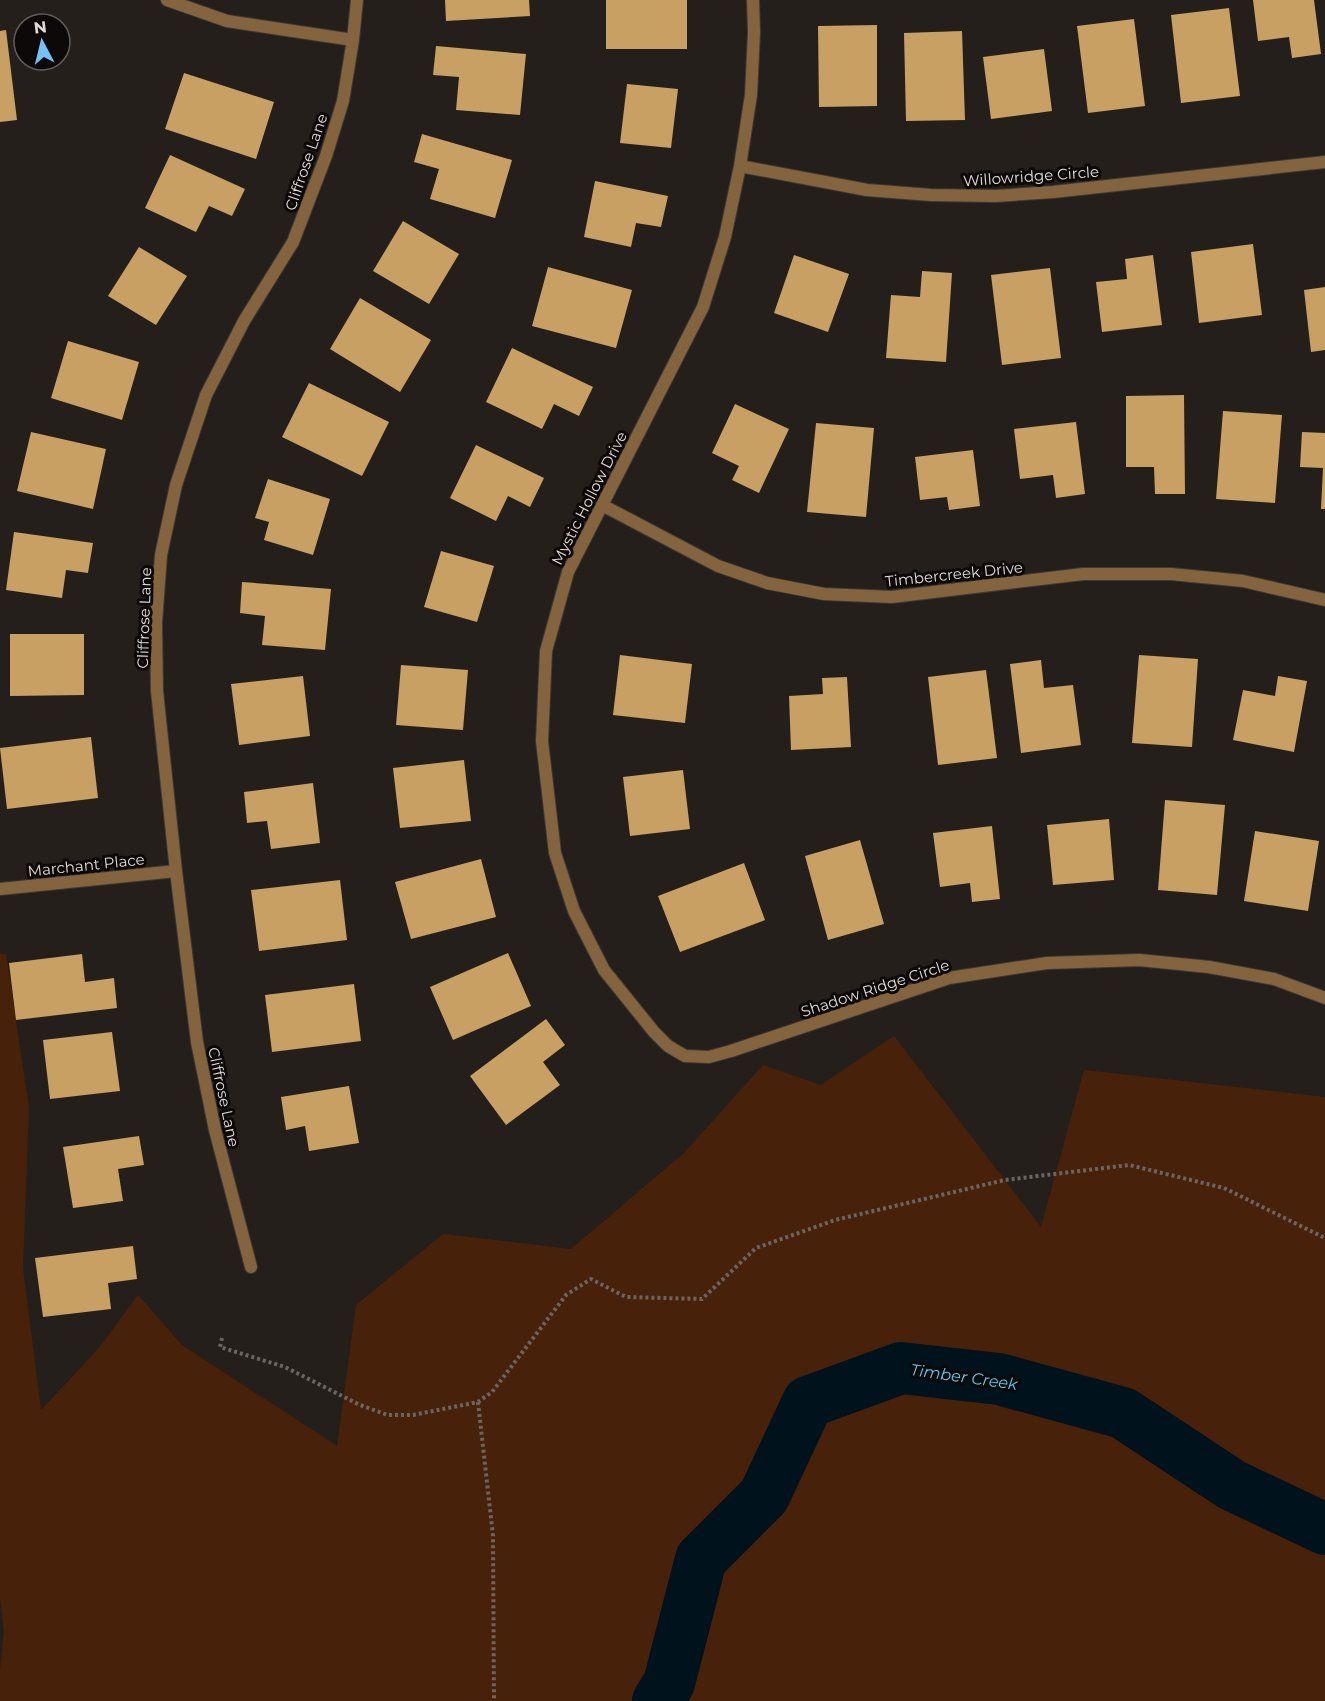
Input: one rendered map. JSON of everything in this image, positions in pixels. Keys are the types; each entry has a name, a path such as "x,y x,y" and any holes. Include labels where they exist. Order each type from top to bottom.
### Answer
{"street":[{"path":"167,0 227,21 353,40"},
{"name":"Cliffrose Lane","path":"251,1267 215,1130 197,1042 157,691 156,623 161,555 174,497 206,395 244,321 293,242 326,156 343,101 357,0"},
{"name":"Mystic Hollow Drive","path":"686,1056 669,1046 654,1032 604,970 574,910 555,853 542,741 546,651 567,572 703,307 725,237 740,166 751,95 753,0"},
{"name":"Willowridge Circle","path":"740,166 867,190 931,195 996,196 1325,162"},
{"name":"Timbercreek Drive","path":"602,505 718,566 767,583 824,594 892,597 1083,574 1171,573 1243,581 1325,600"},
{"name":"Marchant Place","path":"0,889 176,871"},
{"name":"Shadow Ridge Circle","path":"686,1056 709,1057 731,1051 949,978 1047,963 1139,960 1209,967 1274,979 1325,998"}],"path":[{"path":"222,1338 220,1347 285,1367 360,1405 388,1415 413,1415 478,1402 492,1392 566,1295 591,1279 626,1298 702,1299 756,1248 835,1220 1005,1180 1129,1165 1224,1188 1325,1238"},
{"path":"478,1402 493,1536 494,1701"}],"shaded area":[{"path":"0,954 6,954 29,1108 23,1268 41,1410 99,1348 138,1295 182,1345 337,1446 356,1305 443,1234 571,1249 684,1153 763,1065 821,1085 894,1036 1041,1227 1084,1070 1325,1097 1325,1701 0,1701 4,1632 0,1597"}],"building":[{"path":"445,0 529,0 530,16 446,21"},
{"path":"606,0 687,0 687,49 606,49"},
{"path":"1253,0 1314,0 1321,54 1292,58 1289,37 1258,41"},
{"path":"1229,8 1240,96 1181,103 1171,15"},
{"path":"1134,19 1145,106 1088,113 1077,26"},
{"path":"877,25 877,106 819,107 818,26"},
{"path":"6,30 17,120 0,122 0,31"},
{"path":"962,31 965,120 906,121 904,33"},
{"path":"436,46 526,54 520,115 456,110 459,77 433,75"},
{"path":"1044,49 1052,111 991,119 983,57"},
{"path":"184,73 274,102 256,159 165,129"},
{"path":"627,84 678,89 671,148 620,143"},
{"path":"422,134 512,160 495,218 430,199 439,169 414,162"},
{"path":"170,155 245,189 232,216 209,206 196,232 145,208"},
{"path":"595,181 668,196 661,227 636,223 631,247 584,237"},
{"path":"403,221 459,254 429,304 373,271"},
{"path":"1253,244 1262,315 1199,323 1191,252"},
{"path":"139,247 187,276 156,325 108,296"},
{"path":"794,255 849,274 828,332 774,313"},
{"path":"1153,255 1162,325 1102,332 1096,282 1127,279 1125,259"},
{"path":"548,267 632,290 616,348 532,326"},
{"path":"1050,268 1061,358 1002,365 991,275"},
{"path":"922,271 952,273 946,362 886,358 891,295 920,297"},
{"path":"1325,287 1325,350 1311,352 1304,290"},
{"path":"360,298 431,340 400,392 330,349"},
{"path":"68,341 139,362 122,420 51,398"},
{"path":"512,348 593,387 579,416 554,404 542,429 486,402"},
{"path":"309,383 389,422 362,476 282,437"},
{"path":"1184,395 1185,494 1155,494 1154,467 1126,467 1126,396"},
{"path":"735,404 789,429 759,493 732,480 739,466 712,453"},
{"path":"1223,411 1282,415 1275,503 1216,499"},
{"path":"1076,422 1085,494 1056,498 1053,475 1020,479 1014,429"},
{"path":"816,423 874,428 866,517 807,512"},
{"path":"31,432 106,449 93,509 17,491"},
{"path":"1302,432 1325,433 1325,509 1321,509 1323,468 1300,467"},
{"path":"476,445 544,478 530,507 508,496 496,521 450,498"},
{"path":"973,450 980,506 949,510 947,497 920,500 915,457"},
{"path":"268,479 330,499 313,555 264,540 269,522 255,518"},
{"path":"14,532 93,543 88,573 66,570 62,598 6,590"},
{"path":"441,551 494,566 477,622 424,607"},
{"path":"242,582 331,589 325,650 262,645 265,616 240,613"},
{"path":"10,634 84,634 84,695 10,696"},
{"path":"620,655 692,664 685,723 613,715"},
{"path":"1139,655 1198,659 1192,747 1132,743"},
{"path":"1041,660 1044,688 1073,685 1081,745 1021,753 1010,664"},
{"path":"401,665 468,670 463,730 396,725"},
{"path":"986,670 997,758 938,765 928,677"},
{"path":"303,676 310,736 239,745 231,684"},
{"path":"1278,676 1307,681 1294,752 1233,740 1243,690 1275,696"},
{"path":"847,677 851,747 791,750 789,696 823,694 822,678"},
{"path":"91,737 98,798 7,809 0,748"},
{"path":"464,760 471,821 400,828 393,768"},
{"path":"683,770 690,829 630,836 623,777"},
{"path":"313,783 320,843 271,849 267,821 247,823 244,792"},
{"path":"1165,800 1225,805 1217,895 1158,890"},
{"path":"1109,819 1114,880 1053,885 1047,825"},
{"path":"992,826 1000,899 972,902 970,883 940,887 933,833"},
{"path":"1255,831 1319,841 1308,911 1244,901"},
{"path":"860,840 884,924 828,940 805,856"},
{"path":"481,859 496,917 411,939 395,882"},
{"path":"744,863 765,920 680,952 658,896"},
{"path":"340,880 347,940 259,951 251,890"},
{"path":"508,953 531,1006 453,1040 430,987"},
{"path":"82,954 85,982 114,978 117,1008 16,1020 9,963"},
{"path":"354,984 361,1041 272,1052 265,995"},
{"path":"546,1019 565,1045 543,1062 560,1085 506,1125 470,1076"},
{"path":"112,1032 120,1091 50,1099 43,1040"},
{"path":"349,1086 359,1143 309,1151 305,1126 286,1130 281,1097"},
{"path":"139,1136 144,1165 118,1169 123,1201 73,1208 63,1147"},
{"path":"133,1246 137,1279 108,1283 111,1309 43,1317 35,1258"}],"waterway":[{"name":"Timber Creek","path":"658,1701 669,1683 701,1559 764,1496 808,1402 901,1368 999,1379 1123,1413 1232,1485 1325,1529"}]}
